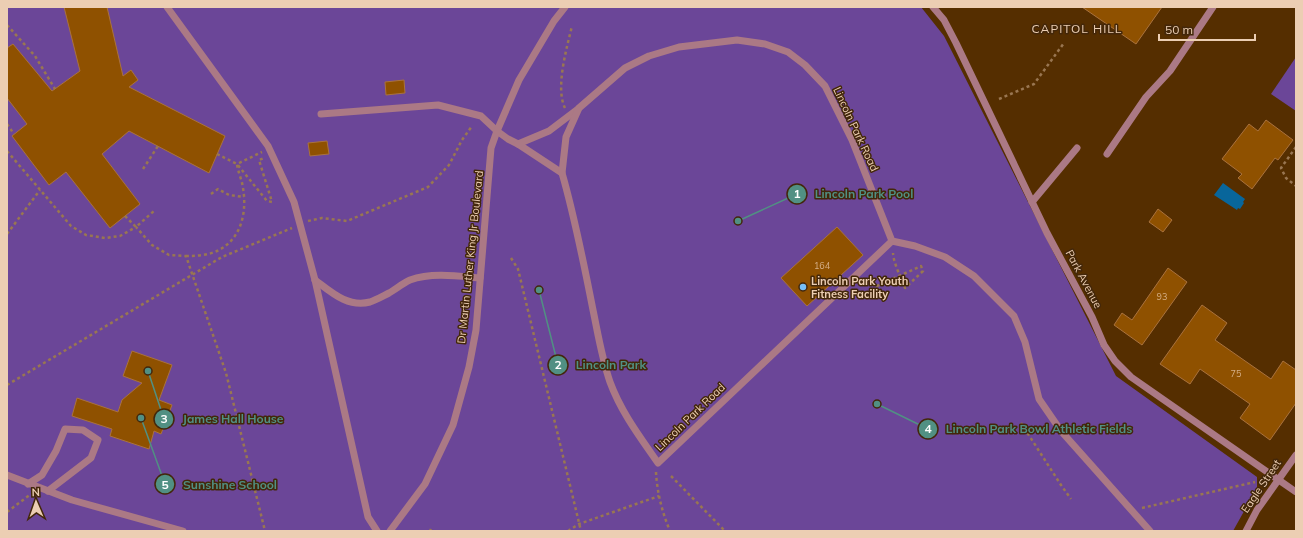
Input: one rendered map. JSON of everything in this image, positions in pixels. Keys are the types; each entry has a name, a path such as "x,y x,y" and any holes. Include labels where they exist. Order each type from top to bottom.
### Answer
{"street":[{"path":"167,7 268,146 294,202 315,280 368,517 377,531"},
{"name":"Dr Martin Luther King Jr Boulevard","path":"390,531 425,484 453,425 469,367 476,330 491,148 519,80 554,21 565,7"},
{"name":"Park Avenue","path":"933,7 944,20 956,43 1032,202 1092,318 1104,345 1115,361 1131,377 1296,492"},
{"path":"1107,154 1146,97 1170,71 1213,7"},
{"name":"Lincoln Park Road","path":"518,144 549,131 579,108 625,68 649,56 679,47 737,40 765,44 788,52 805,65 825,86 852,140 892,241 658,463 632,426 618,401 610,382 602,354 572,207 562,173 566,137 579,108"},
{"path":"321,114 438,105 481,116 508,139 562,173"},
{"path":"1032,202 1077,148"},
{"path":"892,241 915,246 945,256 974,276 1014,316 1025,342 1039,399 1061,431 1150,531"},
{"path":"315,280 339,298 356,304 370,302 410,280 422,277 443,275 480,278"},
{"path":"28,484 42,475 56,451 65,429 84,430 98,440 91,458 48,491"},
{"name":"Eagle Street","path":"1246,531 1257,510 1296,454"},
{"path":"7,475 72,500 183,531"}],"path":[{"path":"7,24 35,56 55,89"},
{"path":"569,116 563,104 561,88 572,26"},
{"path":"999,99 1034,84 1064,43"},
{"path":"7,124 14,134"},
{"path":"307,222 322,218 347,221 428,187 449,165 462,140 472,126"},
{"path":"143,169 158,146"},
{"path":"237,164 261,153 268,146"},
{"path":"1296,147 1282,168 1286,178 1296,186"},
{"path":"7,151 71,226 86,235 105,238 120,236 136,227 154,212"},
{"path":"217,154 237,164 267,201 272,202 259,160 272,156"},
{"path":"125,216 152,245 170,255 186,256 219,251 228,244 239,230 245,206 243,186 237,164"},
{"path":"211,194 218,189 229,195 244,197"},
{"path":"7,234 40,190"},
{"path":"7,385 222,257 292,228"},
{"path":"186,256 226,373 265,531"},
{"path":"511,258 518,269 581,531"},
{"path":"872,282 877,286 900,276 921,266 923,271 905,288 900,276 897,266"},
{"path":"1021,423 1061,486 1071,499"},
{"path":"658,463 656,467 659,496 670,531"},
{"path":"671,476 725,531"},
{"path":"1132,511 1255,482"},
{"path":"7,512 39,488"},
{"path":"568,531 579,524 659,496"}],"shaded area":[{"path":"7,7 921,7 944,36 1116,376 1257,477 1257,488 1233,531 7,531"},
{"path":"1296,57 1296,111 1271,94"}],"water":[{"path":"1223,183 1245,199 1240,209 1238,208 1237,210 1214,195"}],"building":[{"path":"64,7 107,7 123,76 131,70 138,80 129,87 225,136 209,173 129,131 102,154 140,204 110,228 66,172 49,185 12,136 27,124 7,98 7,48 13,44 52,91 80,71"},
{"path":"1082,7 1162,7 1136,44"},
{"path":"404,80 405,93 386,95 385,82"},
{"path":"1266,120 1293,140 1278,160 1275,158 1252,189 1238,178 1242,174 1222,159 1249,124 1258,131"},
{"path":"327,141 329,154 310,156 308,143"},
{"path":"1158,209 1172,220 1163,232 1149,222"},
{"path":"837,227 863,255 807,306 781,278"},
{"path":"1168,268 1187,282 1142,345 1114,325 1122,313 1132,320"},
{"path":"1202,305 1227,323 1215,340 1271,379 1283,361 1296,370 1296,403 1270,440 1240,418 1250,404 1200,369 1190,384 1160,364"},
{"path":"132,351 172,365 159,400 172,405 161,434 154,431 149,449 110,436 112,429 72,416 77,398 118,412 122,400 142,383 123,376"}],"place":[{"name":"Lincoln Park Pool","path":"738,221"},
{"name":"Lincoln Park Youth Fitness Facility","path":"803,287"},
{"name":"Lincoln Park","path":"539,290"},
{"name":"James Hall House","path":"148,371"},
{"name":"Lincoln Park Bowl Athletic Fields","path":"877,404"},
{"name":"Sunshine School","path":"141,418"}],"district":[{"name":"CAPITOL HILL","path":"1077,29"}]}
